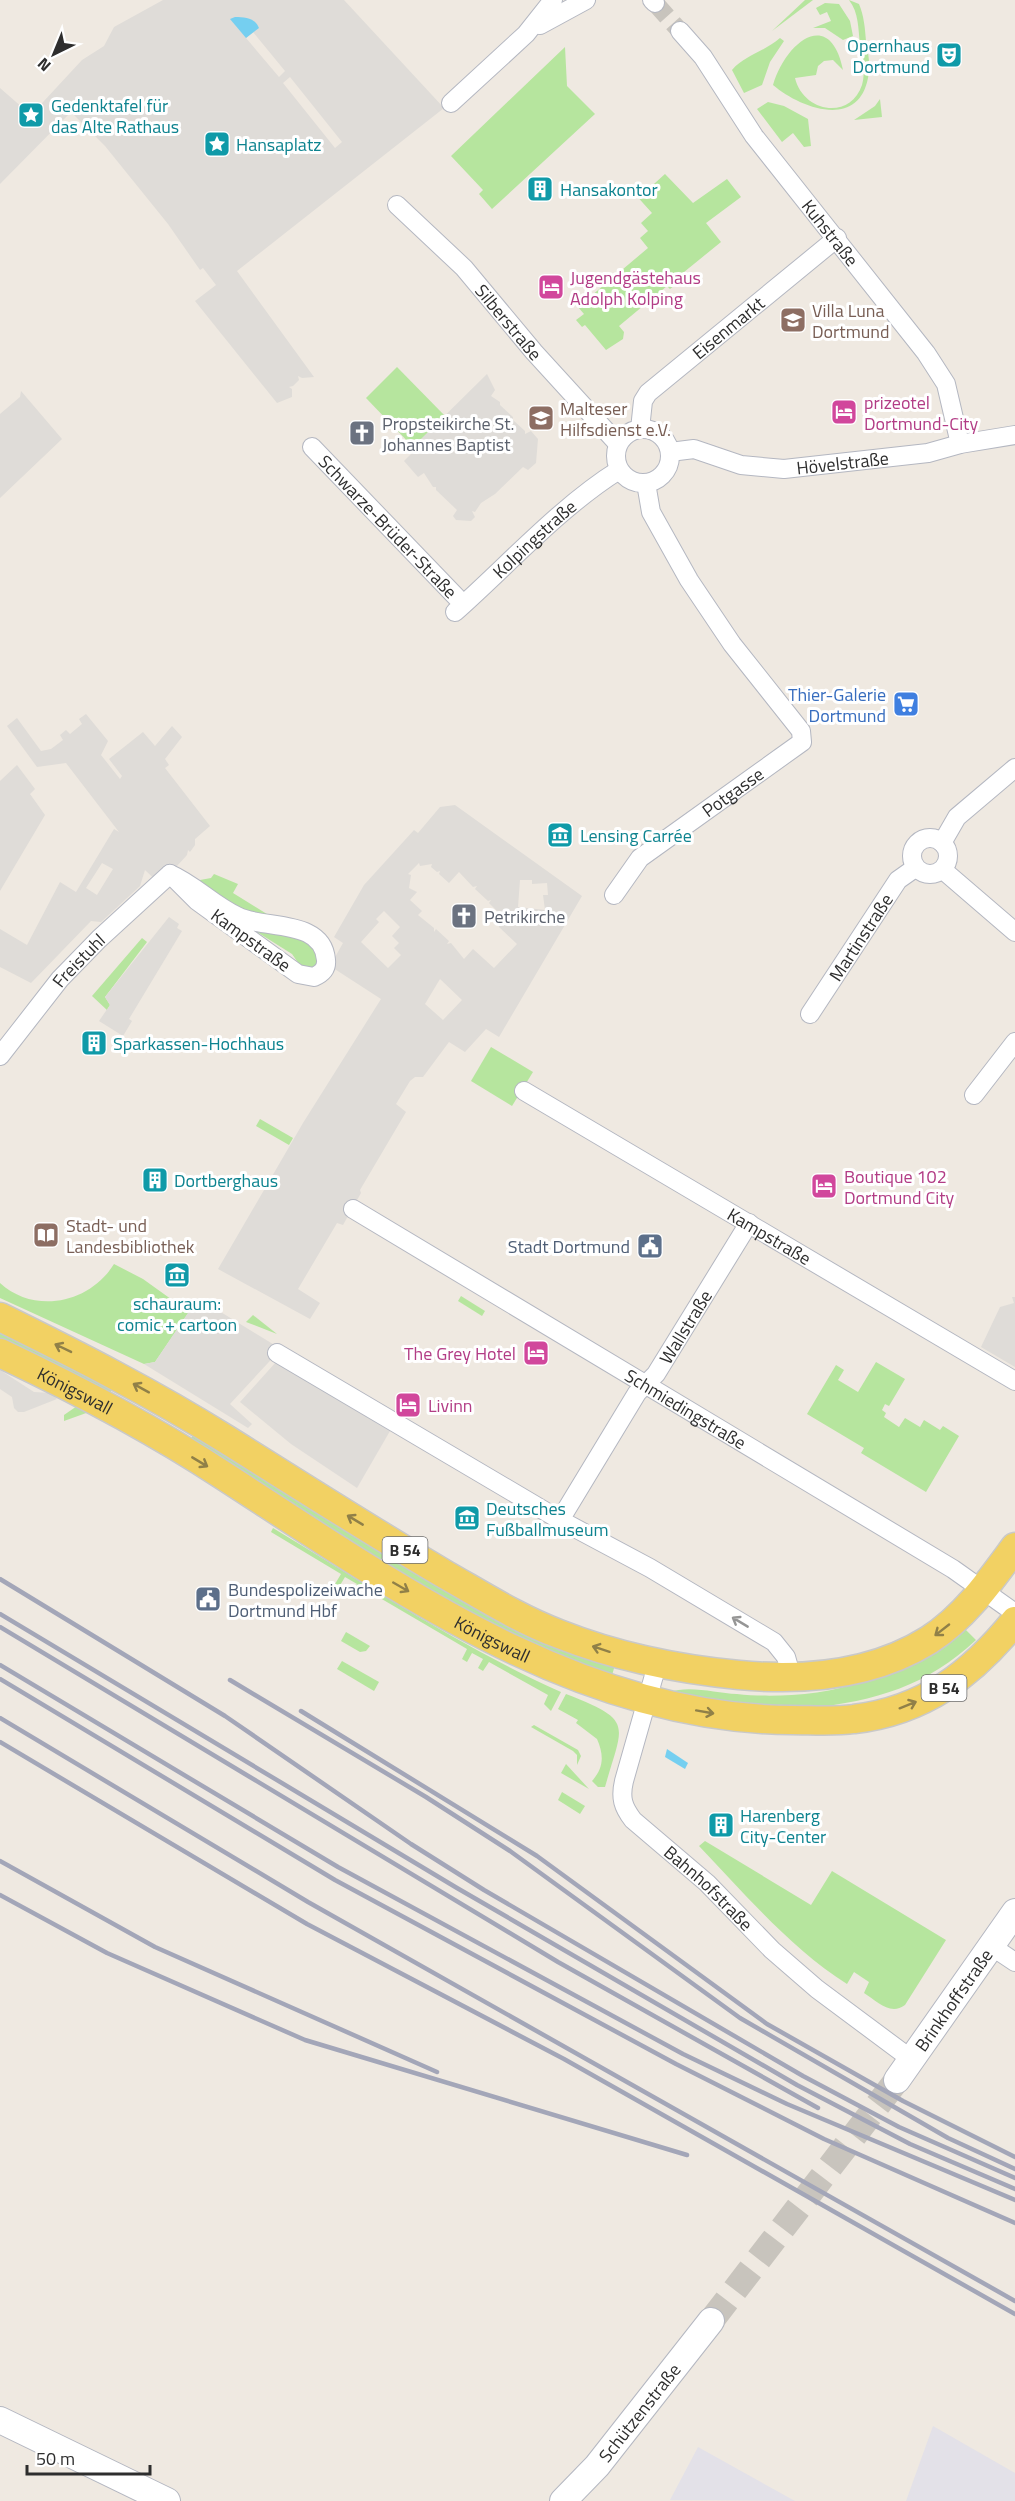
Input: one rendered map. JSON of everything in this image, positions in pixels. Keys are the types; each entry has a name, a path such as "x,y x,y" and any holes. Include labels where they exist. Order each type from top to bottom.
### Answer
{"main road":[{"name":"Königswall","path":"0,1317 167,1403 391,1542 528,1620 589,1645 657,1665 748,1676 792,1677 860,1668 906,1652 944,1629 984,1590 1015,1547"},
{"name":"Königswall","path":"0,1353 150,1432 470,1628 575,1677 648,1701 710,1714 770,1720 852,1720 882,1714 916,1702 963,1675 987,1655 1015,1621"}],"street":[{"path":"451,103 526,34 552,0"},
{"path":"526,34 586,0"},
{"name":"Kuhstraße","path":"680,31 703,57 754,136 926,353 946,384 960,444"},
{"name":"Silberstraße","path":"397,205 464,268 534,352 618,444"},
{"name":"Eisenmarkt","path":"640,429 643,401 648,393 837,238"},
{"path":"640,429 648,429 662,437 670,452 667,469 655,481 646,483 628,479 619,470 616,461 618,444 623,436 640,429"},
{"name":"Hövelstraße","path":"670,452 694,449 741,465 784,469 928,453 960,444 1015,435"},
{"name":"Schwarze-Brüder-Straße","path":"312,447 459,608"},
{"name":"Kolpingstraße","path":"459,608 577,501 619,470"},
{"name":"Potgasse","path":"614,895 640,858 801,742 801,730 732,644 688,580 651,512 646,483"},
{"path":"942,843 957,817 1015,768"},
{"path":"931,838 942,843 949,857 943,870 930,875 915,868 911,857 915,845 931,838"},
{"name":"Martinstraße","path":"810,1014 898,880 915,868"},
{"path":"943,870 1015,932"},
{"name":"Kampstraße","path":"170,874 191,884 238,917 256,923 290,927 314,937 324,950 327,964 314,977 297,974 220,919 170,874"},
{"name":"Freistuhl","path":"0,1056 60,979 99,939 170,874"},
{"path":"974,1095 1015,1042"},
{"name":"Kampstraße","path":"524,1091 1015,1381"},
{"name":"Schmiedingstraße","path":"353,1209 984,1590 1015,1613"},
{"name":"Wallstraße","path":"560,1520 637,1393 656,1374 750,1223"},
{"path":"277,1353 560,1520 624,1553 774,1642 786,1657 792,1677"},
{"name":"Bahnhofstraße","path":"657,1665 624,1780 621,1794 624,1808 633,1820 707,1882 772,1950 904,2070"},
{"name":"Brinkhoffstraße","path":"904,2070 1015,1912"},
{"path":"991,1946 1015,1962"},
{"name":"Schützenstraße","path":"563,2501 597,2466 711,2320"},
{"path":"0,2420 167,2501"}],"shaded area":[{"name":"Hansaplatz","path":"163,0 344,0 444,108 237,271 314,377 298,376 299,380 289,387 292,389 292,397 277,403 195,301 216,285 203,268 200,270 168,224 105,146 71,112 0,184 0,88 31,115 82,60 104,46 114,27","holes":["253,32 285,71 279,77 246,38","290,77 342,142 335,148 283,83"]},
{"path":"487,374 495,390 491,396 500,402 500,405 525,431 525,434 531,431 538,439 536,463 528,470 523,467 495,494 481,503 475,512 472,511 475,517 471,521 456,520 453,516 457,510 436,490 436,487 433,487 424,473 418,477 404,461 412,453 413,447"},
{"path":"21,391 62,439 0,498 0,414 20,397"},
{"path":"86,714 108,741 101,755 120,779 122,776 109,759 143,732 155,746 172,726 182,737 165,759 169,765 165,768 210,826 195,839 195,845 190,852 188,850 187,855 176,867 164,888 145,870 140,886 101,922 91,921 31,983 0,967 0,929 27,945 60,882 76,892 114,829 119,832 66,763 37,767 7,726 17,718 41,751 51,749 63,740 60,735 66,730 70,734 82,724 79,719","holes":["102,863 113,869 97,895 86,888"]},
{"path":"17,765 35,789 30,794 45,815 0,891 0,781"},
{"path":"455,805 582,896 499,1037 486,1029 465,1052 449,1042 423,1077 415,1077 410,1081 396,1104 406,1112 360,1190 361,1193 343,1225 337,1223 298,1289 320,1303 310,1319 218,1269 303,1123 381,999 330,966 343,943 334,937 364,885 414,830 418,833 440,807","holes":["419,863 420,866 432,864 431,867 437,872 440,871 439,874 449,883 459,872 473,887 477,886 475,889 488,901 491,900 489,903 501,915 505,915 499,921 499,927 517,944 494,968 473,949 464,959 451,943 447,944 449,941 436,929 434,932 434,928 418,915 422,911 410,900 417,892 409,888 411,875 408,874","520,880 532,880 532,884 547,883 548,895 543,895 545,910 518,907","384,911 400,927 392,936 399,943 394,948 401,955 388,968 361,942 379,922 376,919","440,979 462,1000 443,1020 425,1004"]},
{"path":"169,917 179,924 177,928 182,931 129,1019 132,1021 123,1036 99,1021 110,1005 105,997"},
{"path":"1012,1297 1015,1297 1015,1367 981,1347 1000,1307 1014,1303"},
{"path":"198,1298 281,1349 230,1404 252,1424 248,1428 144,1364 155,1362"},
{"path":"276,1362 390,1431 357,1488 291,1444 240,1402"},
{"path":"0,1370 34,1392 51,1393 57,1399 24,1412 18,1412 14,1408 12,1397 0,1389"},
{"path":"933,2426 1015,2473 1015,2501 906,2501"},
{"path":"698,2447 795,2501 670,2500"}],"green space":[{"path":"805,0 813,0 772,31"},
{"path":"849,0 859,4 865,27 869,69 862,94 853,104 841,109 827,110 798,101 773,85 787,56 797,45 808,38 818,36 828,39 837,51 843,70 833,60 824,61 818,66 816,75 795,78 800,90 817,105 827,108 838,108 848,104 856,96 862,85 864,70 858,21"},
{"path":"825,3 839,4 850,21 853,36 843,40 825,28 813,28 831,21 827,12 820,15 816,8"},
{"path":"780,38 784,41 770,62 762,85 744,93 732,70"},
{"path":"565,47 567,86 595,114 492,209 479,194 483,190 451,156"},
{"path":"880,99 882,117 854,120 875,106"},
{"path":"768,102 784,106 808,119 811,146 804,147 793,133 782,142 757,109"},
{"path":"665,174 693,203 727,179 741,197 706,223 721,242 673,281 675,285 670,289 667,286 619,326 624,332 623,339 606,350 585,325 582,327 576,320 584,314 578,307 648,248 640,238 648,231 641,223 652,213 634,193 639,188 645,192"},
{"path":"397,367 445,416 413,447 366,398"},
{"path":"214,874 238,884 233,893 275,919 253,917 200,884 200,880 211,878"},
{"path":"259,929 275,930 314,944 321,960 310,969 301,967 292,954 257,932"},
{"path":"142,938 147,942 105,997 110,1005 107,1010 92,996"},
{"path":"491,1047 533,1072 512,1106 471,1081"},
{"path":"260,1119 293,1138 289,1145 256,1126"},
{"path":"114,1264 143,1279 189,1312 155,1362 144,1364 0,1298 0,1283 14,1293 29,1299 61,1300 77,1296 104,1277"},
{"path":"461,1296 485,1311 482,1316 458,1301"},
{"path":"253,1315 277,1334 246,1322"},
{"path":"0,1330 112,1388 110,1395 0,1345"},
{"path":"876,1362 905,1379 889,1406 885,1404 882,1410 886,1413 884,1417 899,1427 905,1418 920,1427 924,1420 940,1430 943,1426 959,1436 926,1492 861,1453 864,1448 807,1414 836,1365 844,1370 838,1380 858,1392"},
{"path":"77,1406 89,1412 64,1421 64,1415"},
{"path":"195,1432 615,1665 610,1682 523,1646 187,1445"},
{"path":"273,1528 451,1635 561,1692 551,1711 544,1704 548,1695 489,1662 483,1671 478,1668 483,1659 472,1653 467,1662 462,1659 467,1649 363,1588 357,1597 351,1594 357,1584 345,1577 339,1587 335,1584 341,1574 271,1532"},
{"path":"964,1628 976,1640 939,1669 899,1689 856,1701 761,1712 669,1692 694,1689 744,1695 778,1696 817,1693 840,1688 882,1673"},
{"path":"346,1632 370,1646 366,1651 360,1652 341,1641"},
{"path":"342,1661 379,1682 374,1691 337,1669"},
{"path":"566,1694 604,1711 613,1718 618,1727 619,1737 605,1787 598,1787 592,1781 602,1761 597,1739 576,1723 578,1720 558,1709"},
{"path":"534,1725 578,1750 581,1756 577,1765 577,1755 573,1751 531,1727"},
{"path":"566,1764 589,1789 561,1773"},
{"path":"562,1792 585,1806 580,1814 558,1800"},
{"path":"705,1841 811,1905 832,1871 946,1940 905,2005 894,2009 884,2006 864,1993 869,1982 854,1972 847,1984 806,1954 751,1902 699,1846"}],"water":[{"path":"235,17 252,20 259,28 246,38 230,19"},
{"path":"667,1749 688,1763 685,1769 665,1757"}],"tunnel":[{"path":"655,3 680,31"},
{"path":"711,2321 897,2080"}],"railway":[{"path":"0,1579 225,1716 411,1844 484,1890 803,2076 899,2127 1015,2178"},
{"path":"0,1614 457,1888 797,2085 910,2144 1015,2189"},
{"path":"0,1627 558,1962 818,2108"},
{"path":"0,1665 338,1867 683,2054 787,2104 1015,2200"},
{"path":"0,1679 335,1880 676,2064 824,2139 1015,2223"},
{"path":"230,1680 426,1797 510,1851 740,2018 948,2138 1015,2169"},
{"path":"301,1711 537,1856 767,2024 903,2101 1015,2157"},
{"path":"0,1718 308,1902 1015,2301"},
{"path":"0,1742 307,1924 564,2059 1015,2314"},
{"path":"0,1861 155,1947 437,2072"},
{"path":"0,1895 107,1953 305,2040 687,2155"}],"place":[{"name":"Opernhaus Dortmund","path":"949,55"},
{"name":"Gedenktafel für das Alte Rathaus","path":"31,115"},
{"name":"Hansaplatz","path":"217,144"},
{"name":"Hansakontor","path":"540,189"},
{"name":"Jugendgästehaus Adolph Kolping","path":"551,287"},
{"name":"Villa Luna Dortmund","path":"793,320"},
{"name":"prizeotel Dortmund-City","path":"844,412"},
{"name":"Malteser Hilfsdienst e.V.","path":"541,418"},
{"name":"Propsteikirche St. Johannes Baptist","path":"362,433"},
{"name":"Thier-Galerie Dortmund","path":"906,704"},
{"name":"Lensing Carrée","path":"560,835"},
{"name":"Petrikirche","path":"464,916"},
{"name":"Sparkassen-Hochhaus","path":"94,1043"},
{"name":"Dortberghaus","path":"155,1180"},
{"name":"Boutique 102 Dortmund City","path":"824,1186"},
{"name":"Stadt- und Landesbibliothek","path":"46,1235"},
{"name":"Stadt Dortmund","path":"650,1246"},
{"name":"schauraum: comic + cartoon","path":"177,1275"},
{"name":"The Grey Hotel","path":"536,1353"},
{"name":"Livinn","path":"408,1405"},
{"name":"Deutsches Fußballmuseum","path":"467,1518"},
{"name":"Bundespolizeiwache Dortmund Hbf","path":"208,1599"},
{"name":"Harenberg City-Center","path":"721,1825"}]}
